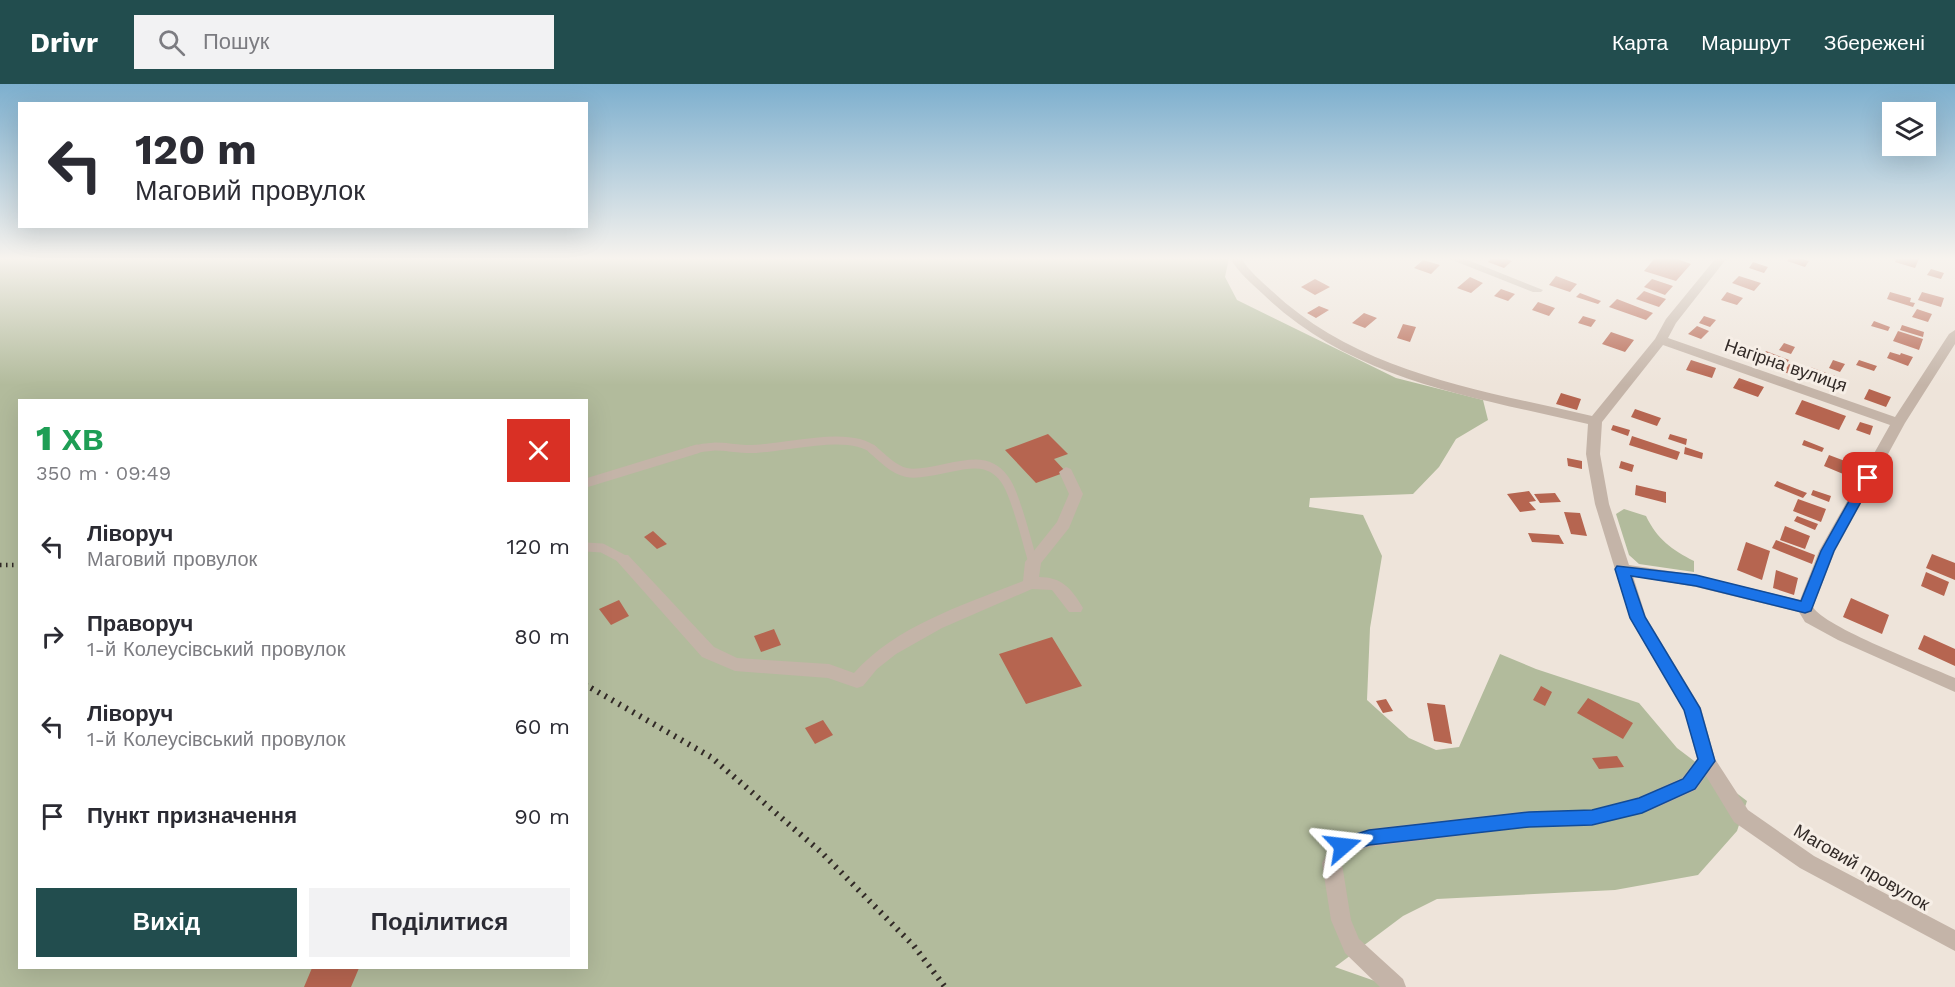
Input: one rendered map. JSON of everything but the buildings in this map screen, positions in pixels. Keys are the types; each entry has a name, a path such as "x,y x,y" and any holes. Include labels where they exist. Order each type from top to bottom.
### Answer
{"street":[{"path":"1278,300 1312,330 1380,366 1481,394 1595,421 1661,340 1670,322 1688,300"},
{"path":"1805,608 1827,551 1898,423 1955,334"},
{"name":"Нагірна вулиця","path":"1661,340 1898,423"},
{"name":"Маговий провулок","path":"1595,421 1593,454 1602,504 1638,618 1692,708 1707,761 1741,816 1807,862 1955,941"},
{"path":"1030,584 1033,562 1064,524 1076,494 1066,472"},
{"path":"623,559 708,652 735,663 829,671 857,681 866,669 910,637 1030,584 1047,582 1063,588 1075,608"},
{"path":"1622,569 1696,580 1805,608 1811,618 1837,632 1955,685"},
{"path":"1395,987 1352,946 1341,920 1332,863 1343,846 1369,838 1529,819 1592,818 1642,805 1689,784 1707,761"}],"lane":[{"path":"588,483 606,480 710,445 751,449 830,441 866,444 892,466 910,473 975,463 995,468 1008,484 1033,562"},
{"path":"588,547 602,548 623,559"}],"green space":[{"path":"0,300 1237,300 1396,378 1483,400 1488,420 1456,439 1439,467 1413,494 1310,498 1309,507 1363,515 1382,556 1370,628 1367,700 1409,738 1436,750 1459,747 1500,654 1536,669 1639,703 1677,748 1747,801 1737,831 1698,875 1615,890 1437,899 1403,916 1335,967 1392,987 0,987"},
{"path":"1624,509 1646,516 1666,543 1694,561 1694,572 1639,564 1629,555 1616,514"}],"railway":[{"path":"0,565 18,565"},
{"path":"588,686 594,689"},
{"path":"591,688 711,757 821,852 914,946 945,987"}],"route":[{"path":"1343,846 1369,838 1529,819 1592,818 1642,805 1689,784 1707,761 1692,708 1638,618 1622,569 1696,580 1750,592 1805,608 1827,551 1868,478"}]}
